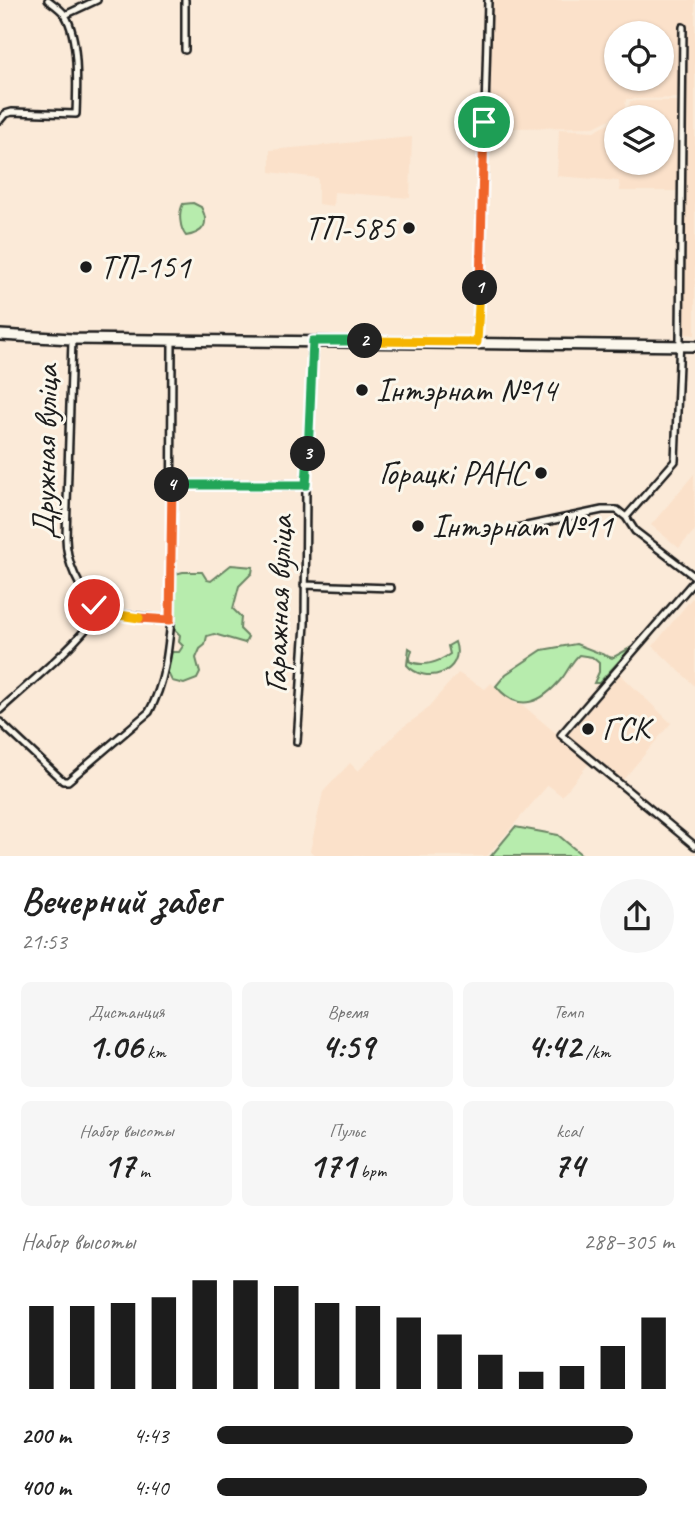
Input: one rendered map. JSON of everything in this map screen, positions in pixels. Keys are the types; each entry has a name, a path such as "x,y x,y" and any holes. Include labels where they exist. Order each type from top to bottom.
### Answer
{"main road":[{"path":"0,335 72,339 695,346"}],"street":[{"path":"0,120 5,114 16,111 76,114 71,34 65,15 48,0"},
{"path":"65,15 97,0"},
{"path":"185,0 185,50"},
{"path":"477,342 488,0"},
{"path":"626,517 675,461 680,345 682,27"},
{"name":"Дружная вуліца","path":"72,339 66,551 78,581 100,612"},
{"path":"0,722 63,781 68,781 149,712 161,686 168,652 170,620 172,340"},
{"name":"Гаражная вуліца","path":"297,742 304,633 306,485 313,341"},
{"path":"172,484 306,485"},
{"path":"517,528 602,510 617,510 626,517 635,531 695,578 561,735 695,846"},
{"path":"304,585 391,588"},
{"path":"0,710 46,672 100,612 170,620"}],"shaded area":[{"path":"490,0 695,0 695,335 684,334 686,98 626,99 625,105 604,105 604,122 594,127 489,128"},
{"path":"630,101 677,101 677,191 620,191 619,181 557,176 559,129 594,131 604,126 604,175 674,175 674,105 629,105"},
{"path":"412,137 410,198 334,192 333,206 318,204 318,178 270,172 270,150"},
{"path":"694,474 695,530 679,548 651,525"},
{"path":"692,598 695,601 695,686 653,646"},
{"path":"458,673 485,689 491,683 516,704 519,702 564,740 620,674 671,723 623,780 595,756 562,796 548,785 487,856 316,856 310,851 323,792 350,763 358,771 403,727 423,713"}],"green space":[{"path":"193,203 201,207 205,223 197,233 186,236 180,216 183,204"},
{"path":"231,565 253,567 252,573 239,586 233,609 241,617 240,629 248,637 245,643 214,634 207,636 205,645 196,658 200,673 197,679 184,684 172,681 167,671 172,652 179,652 183,646 179,642 180,635 175,630 175,574 202,572 207,580 211,581"},
{"path":"455,642 455,661 442,673 424,674 407,665 409,648 412,650 409,661 425,664 436,662 450,654 448,646"},
{"path":"576,644 612,658 632,647 599,683 594,683 599,672 599,663 592,657 579,655 555,686 539,699 530,702 513,700 496,686 506,674 542,650"},
{"path":"515,827 558,835 583,856 491,856"}],"place":[{"name":"ТП-585","path":"409,228"},
{"name":"ТП-151","path":"86,267"},
{"name":"Інтэрнат №14","path":"362,390"},
{"name":"Горацкі РАНС","path":"541,473"},
{"name":"Інтэрнат №11","path":"418,526"},
{"name":"ГСК","path":"588,729"}],"route":[{"path":"94,605 100,612 170,620 172,484 306,485 313,341 477,342 484,122"}]}
